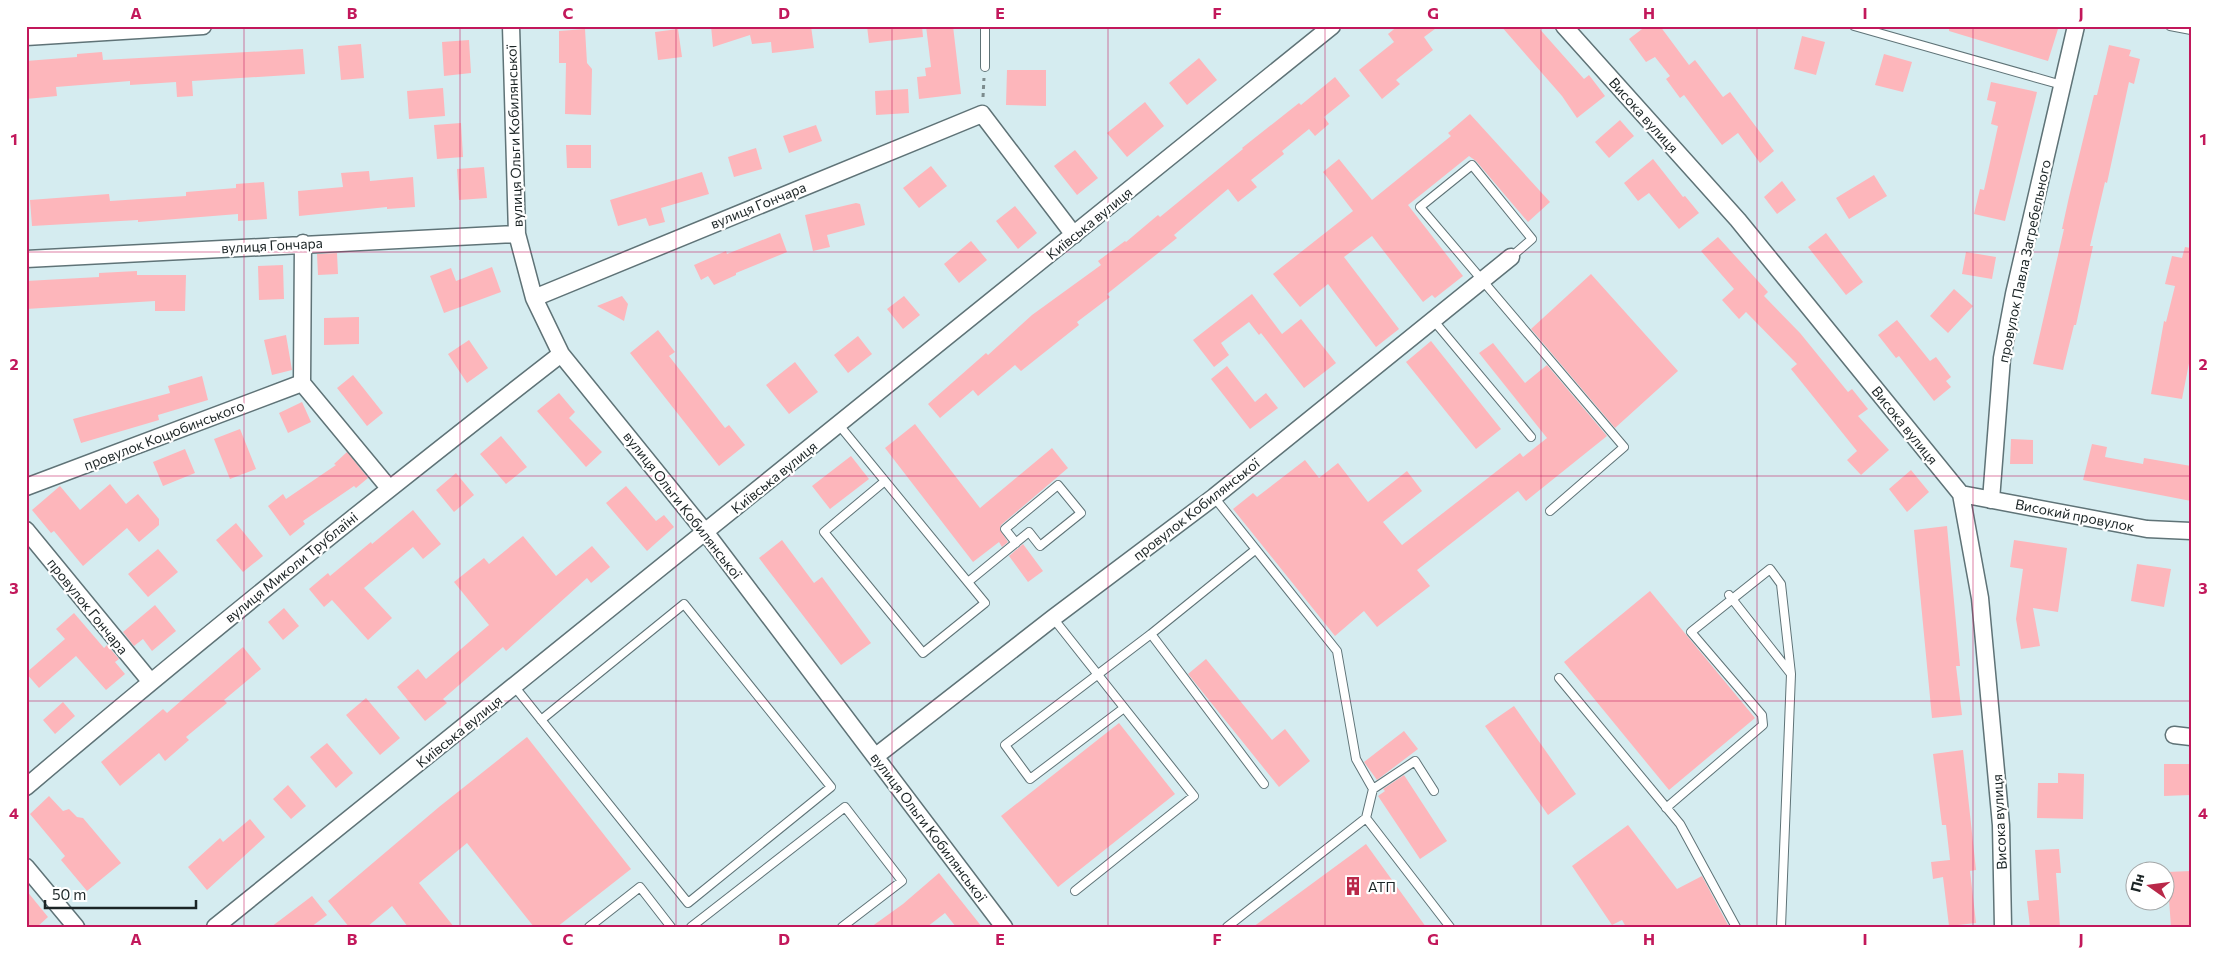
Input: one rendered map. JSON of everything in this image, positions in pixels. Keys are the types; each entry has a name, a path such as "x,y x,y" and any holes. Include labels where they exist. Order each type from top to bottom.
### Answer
{"street":[{"path":"26,37 202,26"},
{"name":"вулиця Ольги Кобилянської","path":"511,26 517,234 534,298 561,354 706,532 1004,927"},
{"name":"Київська вулиця","path":"215,927 1332,26"},
{"name":"Висока вулиця","path":"1564,26 1738,220 1961,494 1980,598 2001,824 2004,927"},
{"name":"провулок Павла Загребельного","path":"1991,500 2002,358 2014,294 2076,26"},
{"path":"982,114 1074,235"},
{"name":"вулиця Гончара","path":"534,298 982,114"},
{"name":"вулиця Гончара","path":"26,259 304,243 517,234"},
{"path":"304,243 302,383 389,488"},
{"name":"провулок Кобилянської","path":"876,756 1053,618 1214,498 1512,257"},
{"name":"вулиця Миколи Трублаїні","path":"26,787 150,682 389,488 561,354"},
{"name":"провулок Коцюбинського","path":"26,487 302,383"},
{"name":"Високий провулок","path":"1961,494 2147,529 2191,532"},
{"name":"провулок Гончара","path":"26,530 150,682"},
{"path":"2174,735 2191,737"},
{"path":"26,867 76,927"}],"lane":[{"path":"985,26 985,68"},
{"path":"1854,26 2062,85"},
{"path":"2170,26 2191,30"},
{"path":"1512,257 1532,239 1472,165 1420,207 1624,447 1550,511"},
{"path":"1434,321 1531,437"},
{"path":"839,425 985,602 923,653 824,532 885,481"},
{"path":"968,582 1016,543 1029,532 1040,546 1081,513 1058,485 1005,529 1016,543"},
{"path":"1214,498 1337,651 1356,759 1373,789 1366,818 1226,927"},
{"path":"1124,708 1030,779 1005,745 1151,634 1255,550"},
{"path":"1666,808 1763,725 1762,715 1691,632 1730,597 1770,568 1781,584 1791,674 1781,927"},
{"path":"1730,597 1791,674"},
{"path":"514,686 541,720 688,903 831,787 684,604 541,720"},
{"path":"1053,618 1194,796 1075,891"},
{"path":"1151,634 1264,784"},
{"path":"1559,678 1680,824 1736,927"},
{"path":"1373,789 1416,761 1434,791"},
{"path":"691,927 845,807 902,881 842,927"},
{"path":"1366,818 1450,927"},
{"path":"589,927 640,887 671,927"}],"path":[{"path":"982,114 985,68"}],"building":[{"path":"711,26 811,26 814,48 772,53 771,42 752,44 750,35 713,47"},
{"path":"867,26 922,26 923,37 869,43"},
{"path":"926,26 953,26 961,94 919,99 917,77 926,76 925,68 931,67"},
{"path":"1398,26 1439,26 1424,37 1433,50 1396,80 1400,84 1382,99 1359,70 1394,42 1388,34"},
{"path":"1501,26 1537,26 1584,79 1589,75 1605,96 1577,118 1562,96"},
{"path":"1646,26 1660,26 1689,65 1695,60 1723,97 1730,92 1774,151 1760,163 1738,133 1722,145 1684,95 1680,98 1666,79 1670,76 1655,57 1646,62 1629,39"},
{"path":"1949,26 2049,26 2058,29 2048,61 1949,31"},
{"path":"585,29 587,63 592,69 591,115 565,114 566,63 559,63 559,31"},
{"path":"678,29 682,57 658,60 655,32"},
{"path":"1802,36 1825,42 1816,75 1794,69"},
{"path":"469,40 471,73 444,76 442,42"},
{"path":"361,44 364,78 341,80 338,46"},
{"path":"2109,45 2131,50 2129,56 2140,59 2134,84 2129,82 2107,183 2105,182 2090,246 2093,246 2076,325 2074,325 2063,370 2033,364 2064,229 2062,229 2069,197 2094,95 2097,95"},
{"path":"303,49 305,74 192,81 193,96 177,97 176,82 130,85 130,81 56,87 57,96 26,99 26,61 77,57 77,54 102,52 103,60"},
{"path":"1884,54 1912,62 1903,92 1875,85"},
{"path":"1199,58 1217,80 1187,105 1169,83"},
{"path":"1007,70 1046,70 1046,106 1006,105"},
{"path":"1335,77 1350,96 1324,117 1329,124 1315,136 1309,129 1282,151 1284,154 1251,180 1257,187 1238,202 1228,189 1174,235 1177,238 1107,294 1110,297 1077,322 1079,325 1021,371 1015,365 978,396 973,390 940,418 928,404 986,353 988,355 1032,315 1101,265 1098,261 1126,242 1158,215 1160,217 1242,148 1299,103 1301,105"},
{"path":"1991,82 2037,92 2005,221 1974,214 1980,189 1984,190 1998,126 1991,124 1996,102 1987,100"},
{"path":"443,88 445,116 409,119 407,91"},
{"path":"908,89 909,113 876,115 875,91"},
{"path":"1145,102 1164,126 1127,157 1107,133"},
{"path":"1470,114 1550,202 1528,222 1476,161 1469,156 1408,205 1463,276 1435,298 1432,295 1423,302 1372,236 1344,257 1399,329 1376,347 1328,284 1300,307 1273,274 1353,211 1323,172 1339,159 1372,200 1451,136 1448,133"},
{"path":"1620,120 1634,136 1609,158 1595,142"},
{"path":"461,123 463,157 437,159 434,125"},
{"path":"816,125 822,141 789,153 783,136"},
{"path":"566,145 591,145 591,168 567,168"},
{"path":"756,148 762,169 734,177 728,157"},
{"path":"1075,150 1098,178 1077,195 1054,166"},
{"path":"1653,159 1683,197 1685,196 1699,213 1679,229 1649,193 1638,201 1624,183"},
{"path":"931,166 947,186 919,208 903,188"},
{"path":"484,167 487,198 459,200 457,169"},
{"path":"369,171 370,181 413,177 415,207 387,209 387,207 299,216 298,191 343,187 341,173"},
{"path":"702,172 709,194 661,208 665,222 649,226 646,218 618,226 610,200"},
{"path":"1874,175 1887,196 1849,219 1836,198"},
{"path":"1782,181 1796,200 1777,214 1764,197"},
{"path":"264,182 267,219 238,221 238,214 138,222 138,220 32,226 30,200 109,194 110,201 186,196 186,192 236,188 236,184"},
{"path":"856,203 860,204 865,225 827,235 830,247 813,251 805,215"},
{"path":"1015,206 1037,233 1018,249 996,221"},
{"path":"780,233 787,252 736,273 736,275 714,285 708,276 701,280 694,265 726,251 727,254"},
{"path":"1826,233 1863,282 1846,295 1808,247"},
{"path":"1718,237 1768,292 1764,296 1800,333 1848,392 1852,389 1868,409 1858,416 1889,450 1861,475 1847,460 1857,451 1791,369 1797,364 1746,312 1739,319 1722,300 1734,289 1701,251"},
{"path":"971,241 987,260 959,283 944,264"},
{"path":"2185,247 2191,248 2191,353 2182,399 2151,394 2164,321 2166,322 2175,286 2165,284 2172,256 2182,258"},
{"path":"1966,252 1996,257 1992,279 1962,274"},
{"path":"337,253 338,274 318,275 317,254"},
{"path":"283,265 284,299 259,300 258,266"},
{"path":"492,267 501,292 444,313 430,276 451,268 456,281"},
{"path":"137,271 137,275 186,275 185,311 155,311 155,301 26,309 26,281 99,277 99,273"},
{"path":"1591,274 1678,371 1615,428 1531,329"},
{"path":"1954,289 1973,306 1948,333 1930,316"},
{"path":"1252,294 1282,334 1301,319 1336,363 1304,388 1261,333 1259,335 1249,322 1221,343 1229,355 1214,367 1193,340"},
{"path":"622,296 628,304 624,321 597,306"},
{"path":"904,296 920,315 903,329 887,309"},
{"path":"359,317 359,344 324,345 324,318"},
{"path":"1897,320 1930,361 1936,357 1951,377 1946,381 1951,387 1934,401 1899,356 1896,358 1878,335"},
{"path":"658,330 675,352 669,356 725,428 729,425 745,445 719,466 630,353"},
{"path":"286,335 292,370 272,375 264,340"},
{"path":"858,336 872,354 848,373 834,355"},
{"path":"469,340 488,368 467,383 448,354"},
{"path":"1431,341 1501,429 1476,449 1406,362"},
{"path":"1493,343 1525,383 1547,365 1607,436 1526,501 1518,491 1417,570 1430,586 1377,627 1364,611 1335,636 1233,509 1253,493 1257,497 1305,460 1319,478 1338,463 1368,502 1407,471 1422,491 1383,522 1402,545 1520,453 1523,457 1547,438 1479,353"},
{"path":"795,362 818,392 789,414 766,385"},
{"path":"1227,366 1255,402 1266,393 1278,408 1250,429 1211,379"},
{"path":"353,375 383,413 367,426 337,388"},
{"path":"202,376 208,400 158,415 159,420 81,443 73,419 170,393 168,386"},
{"path":"559,393 575,412 569,418 602,452 586,467 537,411"},
{"path":"302,402 311,422 288,433 279,413"},
{"path":"915,424 980,508 1052,448 1068,468 1001,525 1000,530 1008,542 1002,547 999,542 973,562 885,448"},
{"path":"240,429 256,469 230,479 214,439"},
{"path":"501,436 527,467 506,484 480,454"},
{"path":"2011,439 2033,440 2033,464 2010,464"},
{"path":"2092,444 2107,447 2105,457 2143,464 2144,458 2191,466 2191,501 2083,480"},
{"path":"185,449 195,473 163,486 153,462"},
{"path":"347,452 368,478 356,488 354,486 303,521 305,524 290,536 268,506 283,494 286,499 336,465 334,464"},
{"path":"851,456 869,479 830,509 812,486"},
{"path":"1911,470 1929,492 1907,512 1889,489"},
{"path":"456,473 474,495 454,512 436,490"},
{"path":"110,484 126,504 138,494 159,519 159,525 139,542 127,528 83,566 54,531 51,533 32,510 60,486 80,510"},
{"path":"626,486 656,521 664,515 674,527 647,551 606,503"},
{"path":"413,510 441,544 423,559 413,547 364,588 392,618 368,640 332,600 324,607 309,589 328,573 330,576"},
{"path":"236,523 263,556 243,572 216,540"},
{"path":"1947,526 1960,666 1956,666 1962,715 1932,718 1914,530"},
{"path":"523,536 556,576 592,546 610,567 591,583 587,578 506,651 503,647 443,699 447,703 425,721 397,687 418,669 426,679 489,625 454,582 484,558 489,564"},
{"path":"782,540 814,583 822,577 871,643 841,665 759,558"},
{"path":"2014,540 2067,548 2058,612 2033,608 2040,646 2021,649 2016,619 2023,569 2010,567"},
{"path":"1023,544 1043,571 1028,582 1009,556"},
{"path":"158,549 178,572 148,597 128,574"},
{"path":"2137,564 2171,569 2164,607 2131,601"},
{"path":"1650,591 1755,718 1669,790 1564,662"},
{"path":"155,605 176,631 152,651 143,639 134,646 123,632"},
{"path":"284,608 299,626 283,640 268,622"},
{"path":"74,613 104,648 107,645 119,659 115,662 125,674 106,690 76,656 39,688 26,673 65,639 56,629"},
{"path":"243,647 261,669 224,700 227,703 186,737 189,740 165,761 159,753 120,786 101,762 163,709 167,713"},
{"path":"1206,659 1272,740 1285,729 1310,761 1279,787 1188,674"},
{"path":"366,698 400,738 380,755 346,715"},
{"path":"63,702 75,716 55,734 43,720"},
{"path":"1514,706 1576,794 1548,815 1485,726"},
{"path":"1119,723 1175,794 1058,887 1001,816"},
{"path":"1404,731 1418,749 1377,780 1364,762"},
{"path":"527,737 631,869 557,927 534,927 467,843 419,883 454,927 408,927 392,906 367,927 349,927 328,901 439,807"},
{"path":"327,743 353,773 336,788 310,757"},
{"path":"1963,750 1976,870 1970,871 1976,923 1949,926 1943,877 1933,879 1931,862 1950,860 1946,825 1942,825 1933,754"},
{"path":"2164,764 2190,764 2191,795 2164,796"},
{"path":"2058,773 2084,774 2083,819 2037,818 2038,783 2058,783"},
{"path":"1404,775 1447,841 1420,859 1378,796 1385,791 1383,789"},
{"path":"288,785 306,806 291,819 273,799"},
{"path":"49,796 63,811 69,809 77,817 83,818 121,863 87,891 61,860 65,856 30,814"},
{"path":"250,819 265,837 207,890 188,867 220,838 223,842"},
{"path":"1628,825 1677,889 1702,876 1729,927 1626,927 1622,920 1612,925 1572,866"},
{"name":"АТП","path":"1366,844 1426,927 1253,927"},
{"path":"2059,849 2061,873 2056,873 2060,927 2030,927 2027,901 2039,900 2035,850"},
{"path":"2191,871 2191,927 2171,927 2170,910 2174,910 2174,872"},
{"path":"939,873 982,927 956,927 945,913 927,927 871,927 903,904"},
{"path":"26,890 48,917 37,927 26,927"},
{"path":"312,896 327,915 311,927 271,927"}],"place":[{"name":"АТП","path":"1353,886"}]}
